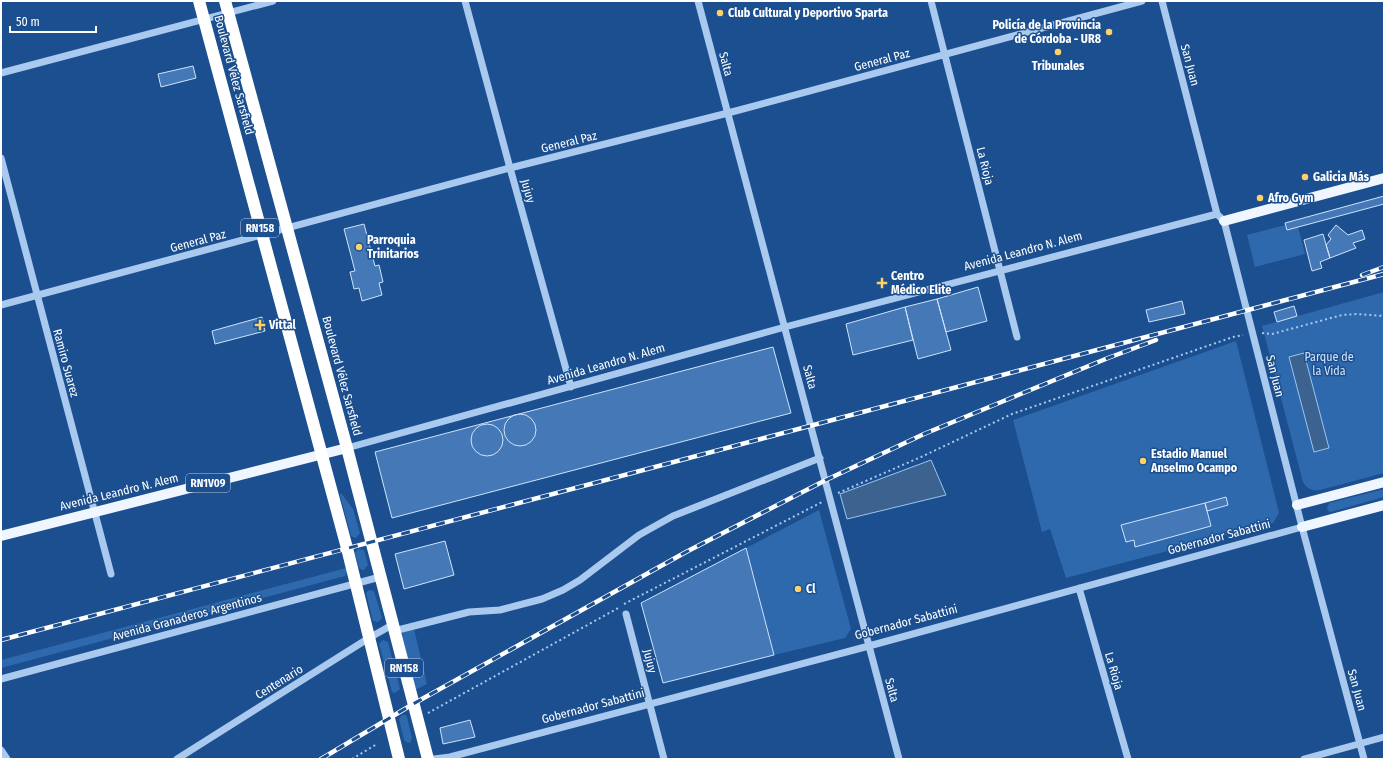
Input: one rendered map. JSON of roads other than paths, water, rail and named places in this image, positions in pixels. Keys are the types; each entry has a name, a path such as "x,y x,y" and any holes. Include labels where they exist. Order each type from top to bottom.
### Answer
{"highway":[{"name":"Boulevard Vélez Sarsfield","path":"200,1 356,583 399,759"},
{"name":"Boulevard Vélez Sarsfield","path":"227,7 347,448 428,759"}],"main road":[{"name":"Avenida Leandro N. Alem","path":"1221,218 1384,178"},
{"name":"Avenida Leandro N. Alem","path":"1,536 347,448"},
{"path":"1297,506 1384,482"},
{"name":"Gobernador Sabattini","path":"1302,527 1384,505"}],"street":[{"path":"1,73 204,19 227,7 272,1"},
{"name":"Jujuy","path":"465,1 571,387"},
{"name":"Salta","path":"698,1 899,759"},
{"name":"La Rioja","path":"931,1 1017,337"},
{"name":"General Paz","path":"1,305 510,168 728,113 1142,1"},
{"name":"San Juan","path":"1162,1 1253,333 1302,527 1364,759"},
{"name":"Ramiro Suarez","path":"1,158 111,574"},
{"name":"Avenida Leandro N. Alem","path":"347,448 785,327 1000,271 1221,218"},
{"name":"Centenario","path":"178,759 370,638 393,628 469,612 500,610 542,600 580,580 639,535 673,516 820,458"},
{"name":"Gobernador Sabattini","path":"434,759 450,757 869,646 1302,527"},
{"name":"Avenida Granaderos Argentinos","path":"1,679 380,577"},
{"name":"La Rioja","path":"1079,588 1128,759"},
{"name":"Jujuy","path":"626,614 664,759"},
{"path":"1304,759 1384,737"},
{"path":"1,750 7,759"}],"railway":[{"path":"1362,275 1384,267"},
{"path":"1,640 1384,274"},
{"path":"321,759 413,704 686,552 826,480 924,434 1108,358 1156,340"}],"place":[{"name":"Club Cultural y Deportivo Sparta","path":"720,13"},
{"name":"Policía de la Provincia de Córdoba - UR8","path":"1109,32"},
{"name":"Tribunales","path":"1058,52"},
{"name":"Galicia Más","path":"1305,177"},
{"name":"Afro Gym","path":"1260,198"},
{"name":"Parroquia Trinitarios","path":"359,247"},
{"name":"Centro Médico Elite","path":"882,283"},
{"name":"Vittal","path":"260,325"},
{"name":"Estadio Manuel Anselmo Ocampo","path":"1143,461"},
{"name":"Cl","path":"798,589"}],"park label":[{"name":"Parque de la Vida","path":"1329,364"}]}
